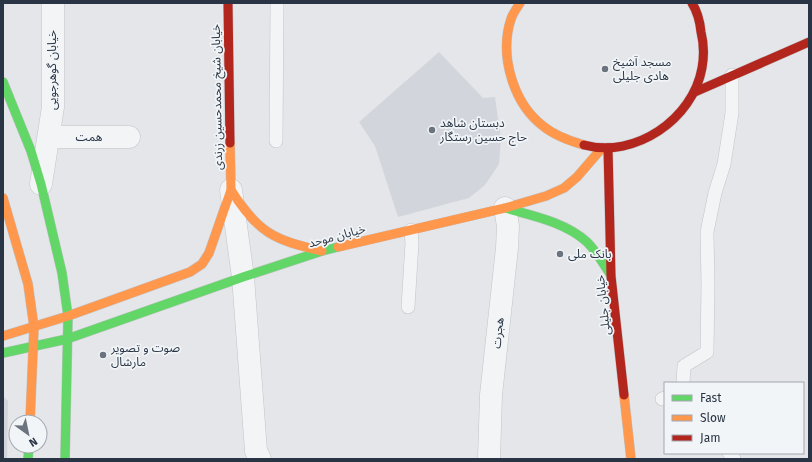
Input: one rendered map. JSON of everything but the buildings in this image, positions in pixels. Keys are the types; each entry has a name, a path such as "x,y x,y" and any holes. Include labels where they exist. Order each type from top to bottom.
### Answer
{"main road":[{"name":"خیابان شیخ محمدحسین زرندی","path":"228,3 231,190"},
{"path":"520,3 511,19 506,47 510,76 522,102 540,125 565,140 593,148 630,145 657,134 679,115 695,92 703,64 703,34 692,3"},
{"path":"695,92 809,42"},
{"path":"3,82 31,151 41,184 62,273 68,316 65,459"},
{"name":"خیابان موحد","path":"3,353 67,339 322,251 505,208 546,196 564,188 577,177 605,148"},
{"name":"خیابان جلیلی","path":"605,148 612,276 631,459"},
{"path":"231,190 245,213 261,229 283,241 322,251"},
{"path":"3,336 68,316 190,272 202,264 209,254 231,190"},
{"path":"3,198 28,284 34,327 30,414"},
{"path":"505,208 544,218 571,231 584,240 595,251 612,276"}],"street":[{"name":"خیابان گوهرجویی","path":"41,184 54,107 52,3"},
{"name":"همت","path":"49,137 129,137"},
{"path":"231,190 243,277 256,451 260,459"},
{"name":"هجرت","path":"489,459 491,395 507,248 508,226 505,208"}],"lane":[{"path":"276,141 277,3"},
{"path":"683,382 684,366 707,352 707,232 715,193 724,164 732,113 732,75"},
{"path":"408,307 412,243 411,230"}],"shaded area":[{"name":"دبستان شاهد حاج حسین رستگار","path":"439,52 483,98 495,97 501,139 499,164 485,185 469,198 398,217 375,146 359,122"},
{"path":"3,396 8,401 7,459 3,459"}],"traffic: fast":[{"path":"3,82 31,151 41,184 62,273 68,316 65,459"},
{"path":"505,208 548,220 569,229 591,246 611,275"},
{"path":"3,353 67,339 243,277 338,247"},
{"path":"28,454 28,459"}],"traffic: slow":[{"path":"520,3 511,19 507,48 511,77 517,92 524,105 548,130 568,140 584,145"},
{"path":"3,336 68,316 190,272 202,264 209,253 231,190 230,143"},
{"path":"338,247 505,208 546,196 564,188 577,177 602,148"},
{"path":"231,190 250,216 269,232 291,243 322,251"},
{"path":"3,198 28,284 34,327 30,414"},
{"path":"624,395 631,459"}],"traffic: jam":[{"path":"228,3 230,143"},
{"path":"584,145 603,148 623,146 641,140 659,131 687,104 696,87 702,68 703,55 703,41 700,24 692,3"},
{"path":"695,92 809,42"},
{"path":"608,148 611,276 624,395"}],"place":[{"name":"مسجد آشیخ هادی جلیلی","path":"605,69"},
{"name":"دبستان شاهد حاج حسین رستگار","path":"432,130"},
{"name":"بانک ملی","path":"560,254"},
{"name":"صوت و تصویر مارشال","path":"103,355"}]}
